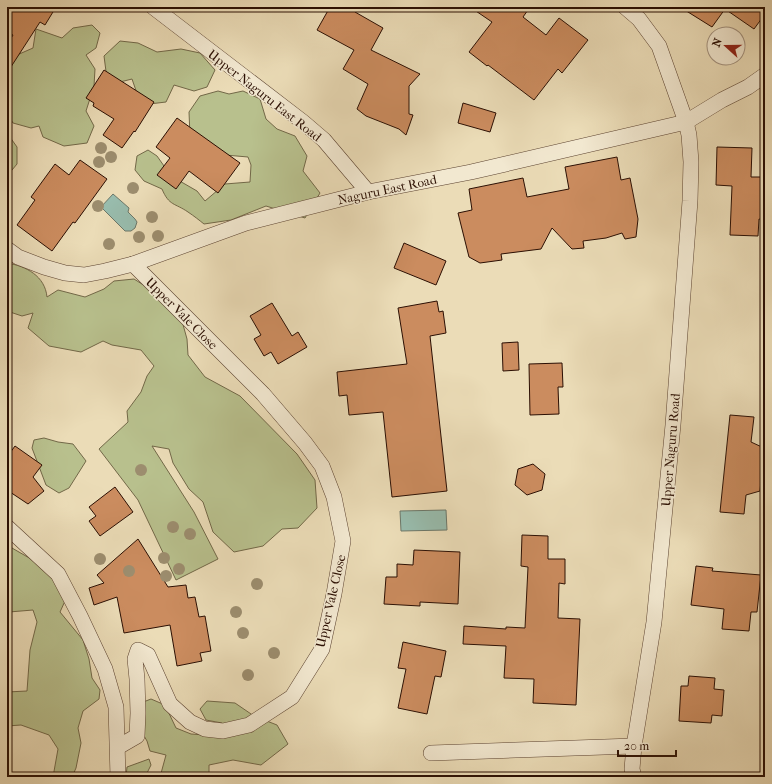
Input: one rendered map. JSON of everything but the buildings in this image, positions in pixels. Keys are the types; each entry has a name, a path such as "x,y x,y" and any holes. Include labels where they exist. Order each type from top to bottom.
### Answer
{"street":[{"name":"Upper Naguru East Road","path":"153,7 318,135 368,192"},
{"name":"Upper Naguru Road","path":"625,7 639,19 659,46 686,122 689,135 691,162 690,202 673,425 654,622 634,746 632,769 634,777"},
{"name":"Naguru East Road","path":"7,249 18,257 65,273 84,275 133,264 246,223 368,192 471,172 686,122 722,100 748,87 765,75"},
{"name":"Upper Vale Close","path":"118,747 136,736 138,680 134,659 138,650 148,655 170,704 190,722 205,729 223,731 249,725 292,697 322,649 344,541 334,497 322,466 305,443 263,394 133,264"},
{"path":"7,528 58,574 105,669 116,707 118,777"},
{"path":"431,752 634,746"}],"green space":[{"path":"92,25 100,33 96,48 86,55 95,69 94,86 86,111 94,126 87,143 64,146 43,137 39,126 31,128 13,123 7,113 7,65 17,55 33,48 36,29 62,38 73,28"},
{"path":"120,41 138,43 157,52 181,49 200,53 215,70 207,87 194,91 174,85 166,102 141,105 132,79 116,83 107,79 104,56"},
{"path":"218,91 229,94 243,91 260,99 266,119 277,129 295,136 307,156 303,171 320,193 305,218 266,206 231,220 204,224 188,212 173,204 167,198 162,189 144,181 135,170 137,156 148,150 157,156 171,176 197,191 205,201 225,184 250,182 251,165 248,157 214,154 190,136 189,112 200,96"},
{"path":"7,133 17,147 17,164 7,176"},
{"path":"7,263 14,264 33,273 43,283 47,297 58,290 85,297 104,289 114,281 134,279 153,291 182,321 187,339 188,355 205,377 240,396 297,454 315,480 317,508 298,528 282,529 263,546 234,552 213,532 203,502 189,489 173,463 169,449 152,446 194,512 218,559 176,580 138,500 99,449 128,422 127,411 141,392 147,376 154,366 141,350 112,345 103,341 81,352 49,346 28,328 33,313 22,316 10,312 7,317"},
{"path":"44,438 73,444 86,461 69,488 59,493 46,485 32,448 34,440"},
{"path":"7,542 12,548 31,559 56,582 65,601 60,612 83,640 89,659 92,678 100,690 99,699 83,711 78,728 81,743 76,768 72,777 53,777 58,749 49,735 21,725 7,726 7,692 27,691 30,650 37,622 33,610 7,611"},
{"path":"151,699 165,705 176,728 191,734 220,736 227,735 222,723 206,720 200,709 207,701 235,703 254,716 277,725 288,744 261,765 233,760 209,765 209,777 160,777 166,755 150,751 147,741 133,717 133,706"},
{"path":"149,759 151,765 145,777 126,777 127,767"}],"shaded area":[{"path":"113,194 129,208 128,212 137,222 135,228 131,231 125,231 101,207"},
{"path":"446,510 447,530 401,531 400,511"}]}
